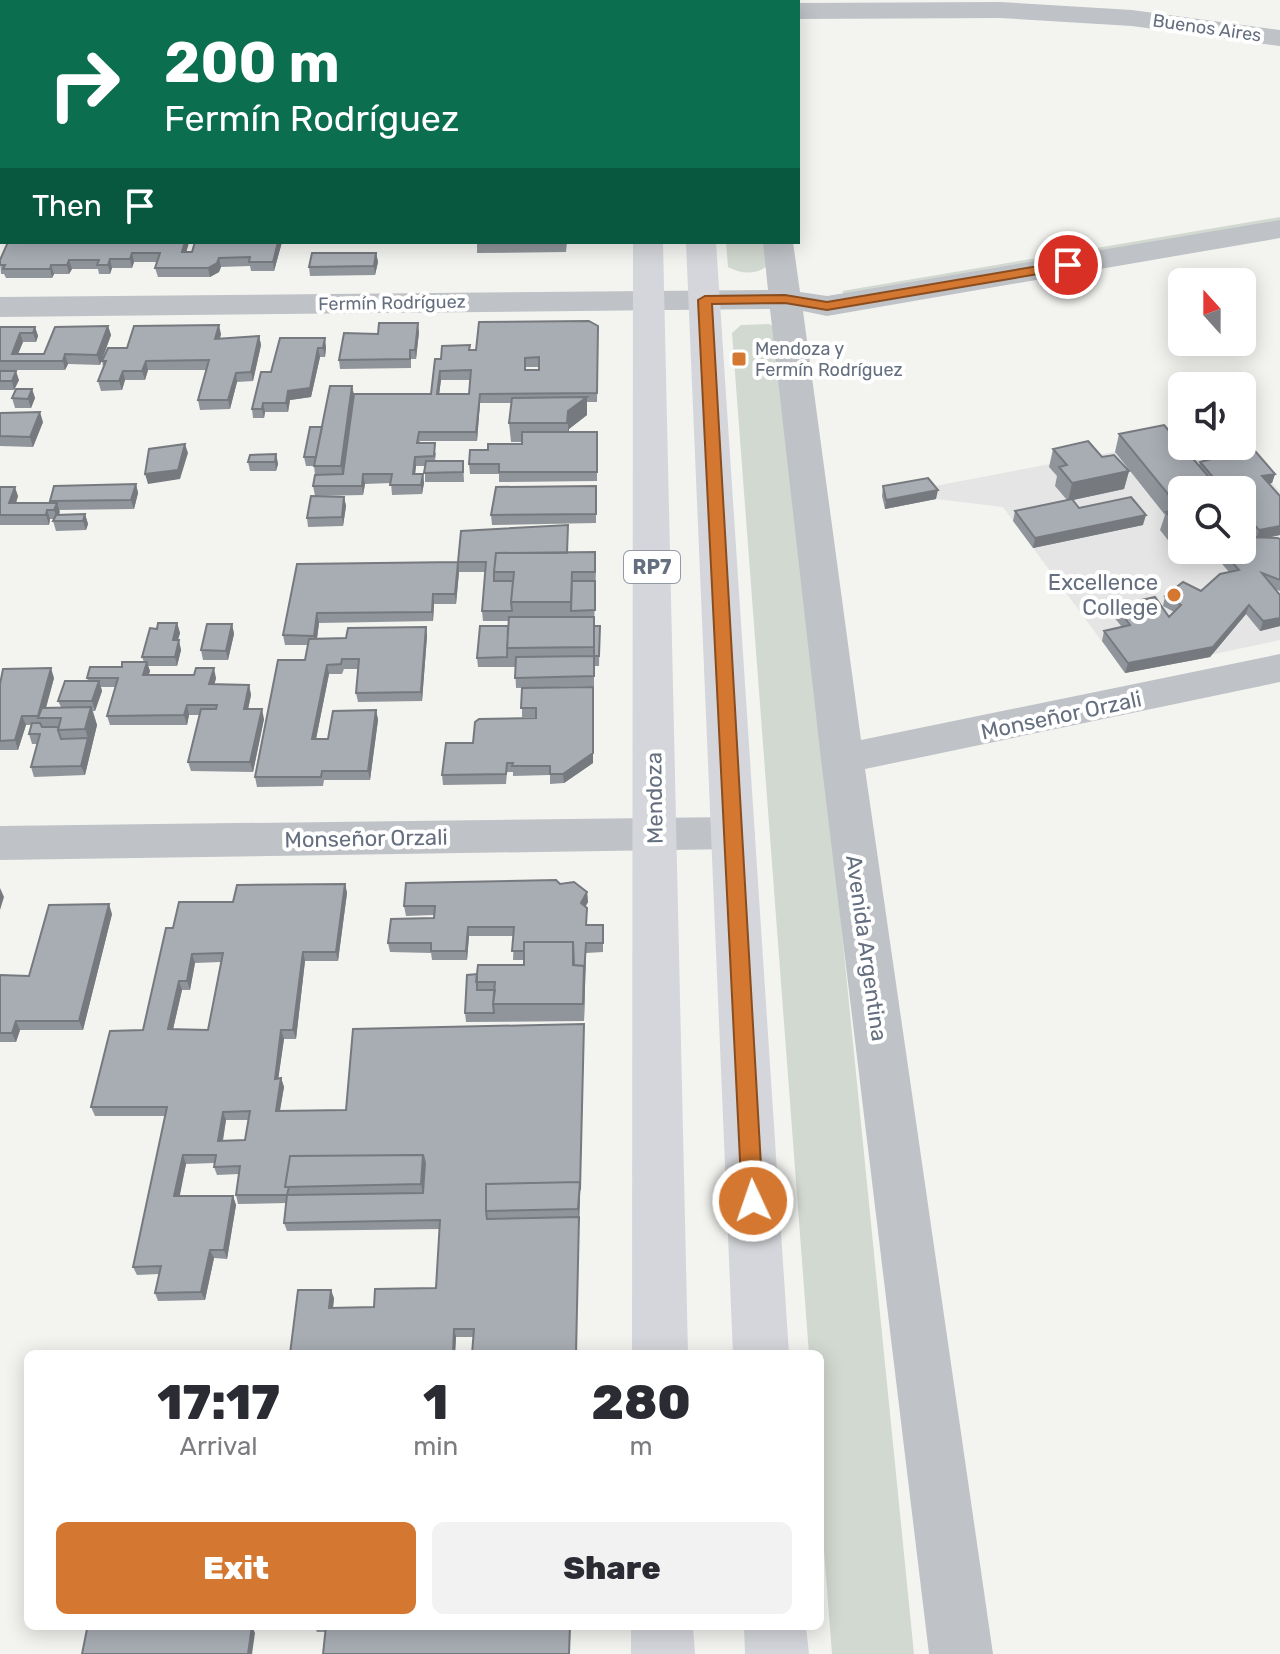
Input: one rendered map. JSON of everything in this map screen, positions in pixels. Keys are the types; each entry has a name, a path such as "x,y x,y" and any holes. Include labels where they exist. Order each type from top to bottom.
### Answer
{"main road":[{"name":"Mendoza","path":"648,244 660,1350"},
{"path":"701,244 761,1350"},
{"path":"662,1630 663,1654"},
{"path":"775,1630 777,1654"}],"street":[{"name":"Buenos Aires","path":"800,11 1132,9 1280,38"},
{"name":"Fermín Rodríguez","path":"0,307 785,299 1280,214"},
{"name":"Fermín Rodríguez","path":"785,299 827,306 1280,229"},
{"name":"Avenida Argentina","path":"778,244 842,759 961,1654"},
{"name":"Monseñor Orzali","path":"842,759 1280,668"},
{"name":"Monseñor Orzali","path":"0,843 733,833"}],"shaded area":[{"path":"1280,217 1280,224 847,298 842,291"},
{"path":"726,244 764,244 767,266 748,272 728,267"},
{"path":"769,324 782,332 914,1654 832,1654 824,1551 824,1350 809,1350 732,333 741,325"},
{"name":"Excellence College","path":"1168,442 1168,460 1252,460 1280,492 1280,640 1125,673 1003,507 936,499 885,509 882,496"}],"building":[{"path":"7,244 184,244 182,252 192,252 194,244 278,244 273,262 249,262 250,257 219,258 208,268 155,268 160,253 132,253 130,259 110,259 108,265 97,265 99,260 69,260 67,265 51,265 50,269 3,269 5,265 0,265"},
{"path":"312,253 376,253 374,266 309,267"},
{"path":"589,321 598,326 597,393 480,394 476,432 419,432 417,443 435,443 434,456 415,457 413,474 423,474 421,485 390,485 392,474 363,474 362,486 313,486 315,475 343,474 354,394 431,394 435,359 441,359 442,346 470,345 469,350 476,350 479,322","holes":["539,357 539,370 525,370 525,358","471,370 469,394 437,394 440,371"]},
{"path":"379,323 418,323 415,350 410,350 410,359 339,360 344,333 378,334"},
{"path":"219,325 215,339 259,336 251,372 236,373 228,400 198,400 209,360 146,361 142,371 123,371 119,381 98,381 108,348 127,348 134,326"},
{"path":"108,326 97,355 65,354 63,361 0,361 0,327 35,327 33,333 20,333 12,354 44,354 55,327"},
{"path":"280,338 325,338 323,348 318,348 310,388 288,391 286,403 263,403 262,409 252,409 261,372 271,372"},
{"path":"0,371 16,371 12,381 0,381"},
{"path":"330,386 352,386 341,466 314,466"},
{"path":"16,389 32,389 28,399 12,398"},
{"path":"587,397 568,411 567,423 509,423 512,398"},
{"path":"40,412 30,437 0,436 0,413"},
{"path":"1164,425 1168,430 1168,460 1194,460 1208,476 1168,476 1168,494 1119,434"},
{"path":"310,427 322,427 316,457 304,457"},
{"path":"522,432 597,432 597,472 499,472 499,464 469,464 470,450 488,450 488,444 522,444"},
{"path":"1088,441 1102,457 1114,455 1129,471 1072,483 1059,467 1067,465 1053,449"},
{"path":"185,444 178,470 145,474 149,449"},
{"path":"1256,452 1275,474 1262,476 1280,496 1280,526 1259,530 1256,527 1256,476 1212,476 1200,462 1256,460"},
{"path":"276,454 275,462 248,462 250,455"},
{"path":"426,461 463,461 463,472 424,473"},
{"path":"928,478 938,490 886,500 883,486"},
{"path":"136,484 131,500 50,501 54,486"},
{"path":"596,486 596,514 491,515 496,487"},
{"path":"0,487 15,487 9,503 57,503 54,510 47,510 46,515 0,515"},
{"path":"311,496 344,497 342,517 307,518"},
{"path":"1131,497 1146,515 1035,538 1015,511 1072,499 1079,508"},
{"path":"85,514 83,521 53,521 56,515"},
{"path":"568,525 567,553 496,553 494,581 513,581 512,611 482,611 486,562 458,562 461,531"},
{"path":"1256,537 1280,539 1280,580 1262,573 1280,595 1280,618 1263,621 1249,605 1213,647 1128,663 1104,631 1130,625 1116,606 1155,597 1169,617 1181,605 1165,596 1183,582 1201,591 1220,574 1239,570 1234,564 1256,564"},
{"path":"595,552 595,572 572,572 571,602 511,602 514,572 494,572 496,553"},
{"path":"458,562 455,594 433,594 432,612 317,613 314,636 283,635 297,564"},
{"path":"572,581 595,581 595,610 571,611"},
{"path":"509,617 594,617 594,647 507,648"},
{"path":"158,623 177,623 173,640 179,640 175,657 142,657 150,628 157,629"},
{"path":"207,624 232,624 226,651 201,650"},
{"path":"480,626 508,626 507,657 477,658"},
{"path":"594,626 600,626 599,656 594,656"},
{"path":"426,627 421,692 356,693 359,659 342,659 341,664 327,665 312,739 328,739 333,711 376,710 368,771 322,771 321,777 255,777 278,660 305,660 309,639 346,638 348,628"},
{"path":"594,656 594,676 515,678 516,657"},
{"path":"122,662 147,662 143,675 194,675 196,668 214,668 209,684 249,685 244,709 262,709 250,762 188,762 201,709 216,709 217,705 187,705 184,715 107,716 118,678 87,678 90,667 122,667"},
{"path":"51,668 38,716 22,716 15,740 0,741 3,669"},
{"path":"65,681 99,681 92,701 58,701"},
{"path":"593,687 593,753 563,774 550,774 550,766 512,766 513,763 507,763 506,774 442,775 446,743 473,743 475,722 479,719 536,718 536,708 521,708 522,688"},
{"path":"91,707 85,729 58,730 61,718 38,718 42,708"},
{"path":"32,723 40,723 42,727 58,727 61,739 88,738 81,766 31,767 40,734 29,734"},
{"path":"556,880 560,884 574,882 587,892 581,903 587,908 586,925 603,925 603,943 586,943 584,974 584,966 574,965 573,942 524,942 524,951 512,951 514,927 468,927 466,951 431,951 431,943 388,943 391,919 434,918 435,906 404,906 406,883"},
{"path":"345,884 336,952 303,952 293,1030 281,1030 275,1079 281,1078 276,1111 346,1110 353,1029 584,1024 580,1190 580,1182 486,1184 487,1219 579,1217 576,1350 472,1350 474,1329 454,1329 453,1350 290,1350 298,1290 331,1290 329,1308 374,1307 375,1289 436,1288 440,1220 284,1223 287,1195 236,1195 240,1166 214,1167 216,1155 183,1155 174,1196 233,1196 224,1250 210,1250 201,1292 155,1293 161,1266 133,1267 167,1107 91,1107 110,1031 143,1030 166,928 173,928 179,902 233,902 237,885","holes":["223,953 208,1030 168,1029 179,981 187,981 192,954","250,1111 245,1140 218,1141 223,1112","423,1155 425,1163 423,1193 287,1195 289,1187 285,1187 290,1156"]},
{"path":"109,904 79,1021 16,1021 12,1033 0,1033 0,975 29,976 49,905"},
{"path":"524,942 573,942 573,965 584,966 583,1004 493,1004 495,982 476,982 478,965 524,965"},
{"path":"477,974 477,990 495,990 494,1013 465,1013 467,975"},
{"path":"423,1155 421,1184 285,1187 290,1156"},
{"path":"580,1182 578,1209 486,1211 486,1184"},
{"path":"87,1630 251,1630 248,1654 82,1654"},
{"path":"326,1630 570,1630 569,1654 323,1654"}],"place":[{"name":"Mendoza y Fermín Rodríguez","path":"739,359"},
{"name":"Excellence College","path":"1174,595"}],"route":[{"path":"753,1201 705,300 785,299 827,306 1068,265"}]}
